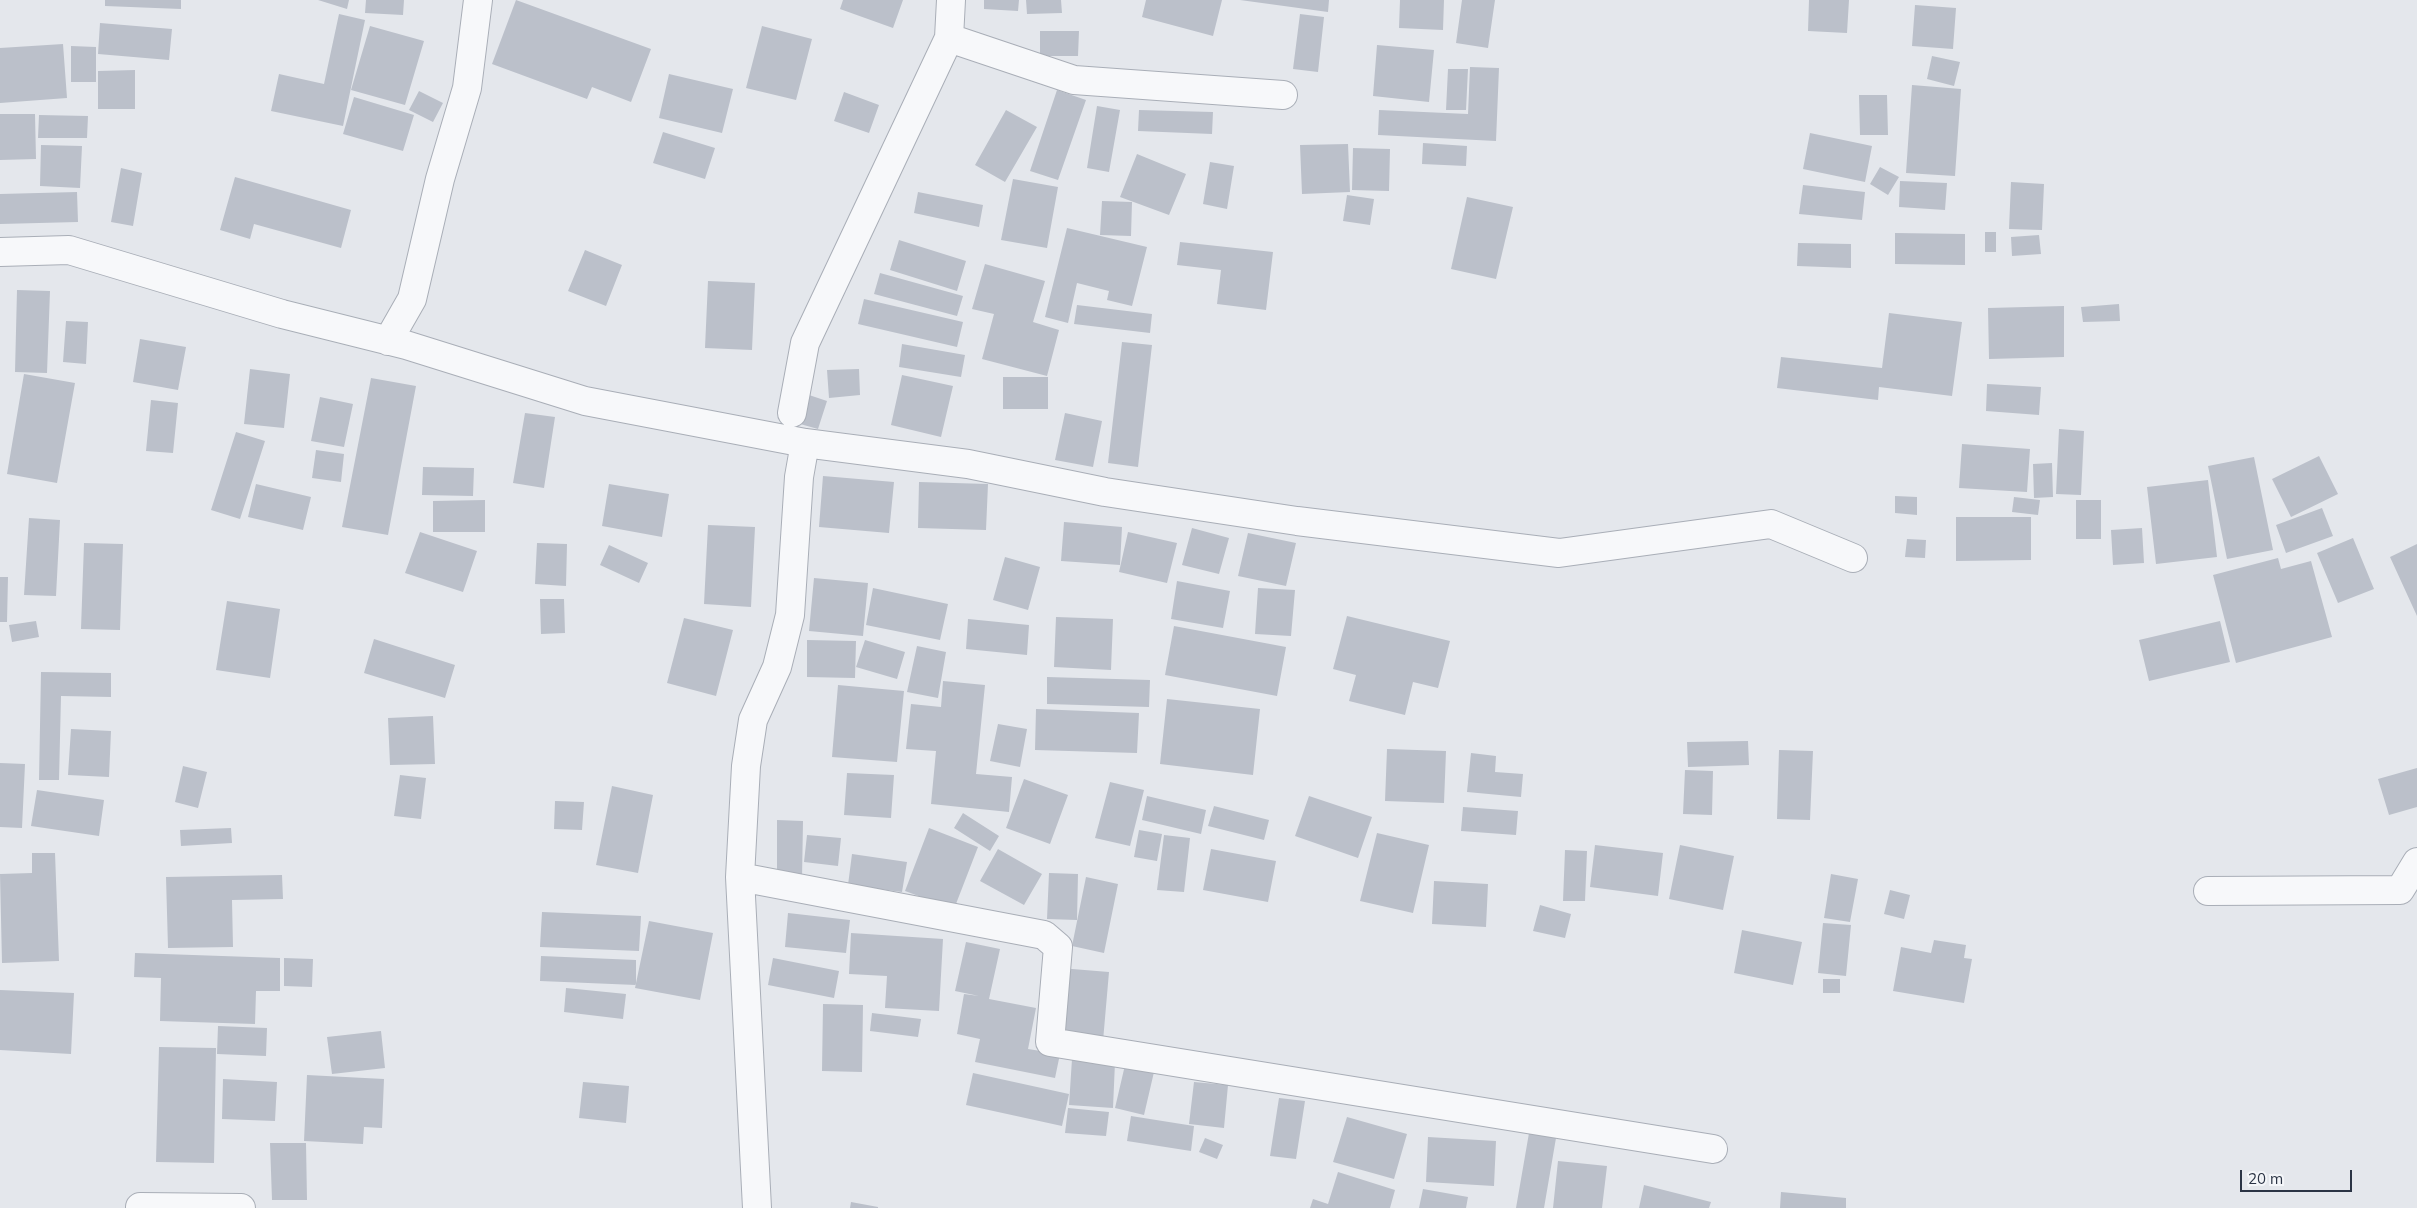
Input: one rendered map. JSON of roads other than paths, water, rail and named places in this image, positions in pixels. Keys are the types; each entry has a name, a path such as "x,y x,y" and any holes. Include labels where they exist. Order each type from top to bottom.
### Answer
{"street":[{"path":"388,340 412,299 440,179 466,88 478,0"},
{"path":"792,413 805,343 949,38 951,0"},
{"path":"949,38 1074,80 1283,95"},
{"path":"0,252 69,250 282,314 388,340 585,401 805,442 968,464 1105,492 1297,521 1559,553 1771,524 1853,558"},
{"path":"756,1208 740,877 746,766 753,720 777,666 790,615 799,477 805,442"},
{"path":"2208,890 2400,890 2417,862"},
{"path":"740,877 1044,935 1058,947 1050,1042 1713,1149"},
{"path":"140,1207 241,1208"}]}
